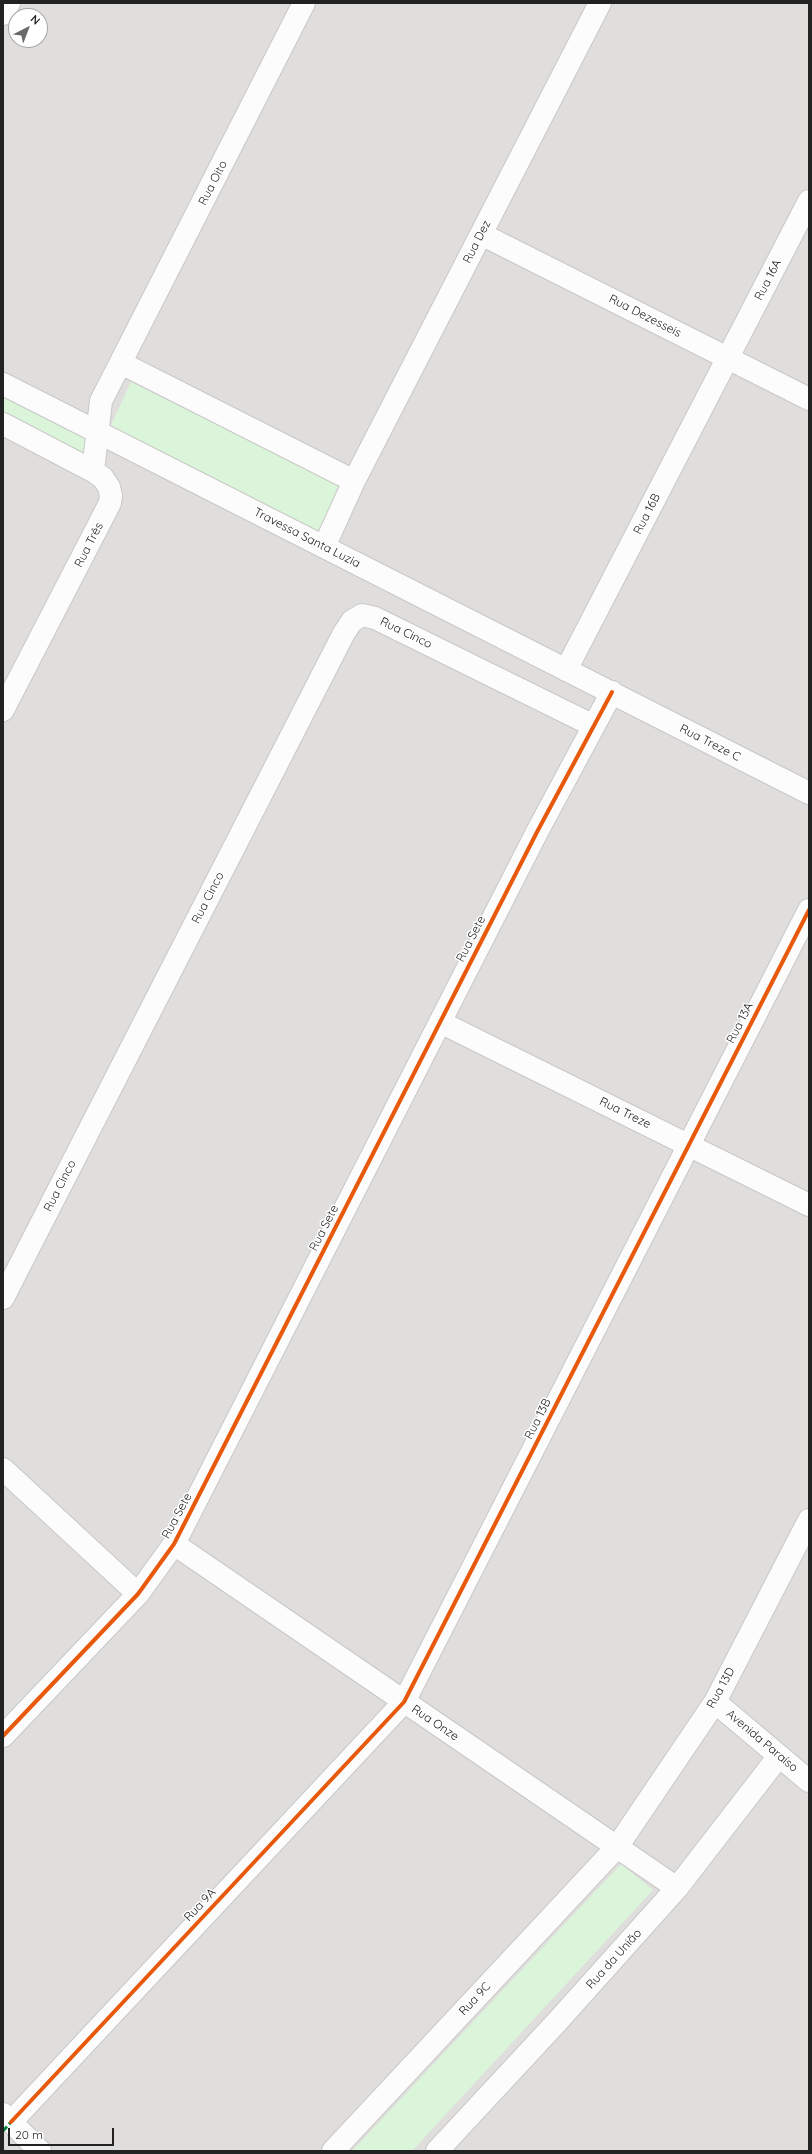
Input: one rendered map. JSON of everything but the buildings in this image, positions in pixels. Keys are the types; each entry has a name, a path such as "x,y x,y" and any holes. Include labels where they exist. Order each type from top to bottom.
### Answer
{"street":[{"path":"3,14 9,3"},
{"name":"Rua Oito","path":"92,471 101,401 304,3"},
{"name":"Rua Dez","path":"324,546 354,481 600,3"},
{"name":"Rua 16A","path":"728,358 809,201"},
{"name":"Rua Dezesseis","path":"481,234 809,399"},
{"name":"Rua 16B","path":"566,670 728,358"},
{"path":"121,363 354,481"},
{"name":"Travessa Santa Luzia","path":"3,384 612,692"},
{"name":"Rua Três","path":"3,424 103,478 109,487 110,503 3,710"},
{"name":"Rua Cinco","path":"3,1298 352,620 362,616 375,618 594,726"},
{"name":"Rua Sete","path":"3,1736 138,1594 174,1544 440,1022 612,692"},
{"name":"Rua Treze C","path":"612,692 809,793"},
{"name":"Rua 13A","path":"689,1145 809,910"},
{"name":"Rua Treze","path":"440,1022 809,1205"},
{"name":"Rua 13B","path":"404,1702 689,1145"},
{"path":"3,1469 138,1594"},
{"name":"Rua 13D","path":"617,1847 715,1702 809,1520"},
{"name":"Rua Onze","path":"174,1544 677,1888"},
{"name":"Rua 9A","path":"7,2118 404,1702"},
{"name":"Avenida Paraíso","path":"715,1702 809,1781"},
{"name":"Rua da União","path":"437,2151 556,2024 677,1888 779,1756"},
{"name":"Rua 9C","path":"333,2151 617,1847"},
{"path":"7,2118 40,2151"}],"shaded area":[{"path":"3,3 809,3 809,2151 3,2151"}],"green space":[{"path":"131,382 360,496 337,546 109,429"},
{"path":"3,392 82,433 90,457 3,413"},
{"path":"621,1864 653,1890 412,2151 352,2151"}],"marked path":[{"path":"3,2131 11,2122"}],"cycle path":[{"path":"3,1736 138,1594 174,1544 537,832 612,692"},
{"path":"11,2122 404,1702 809,910"}]}
